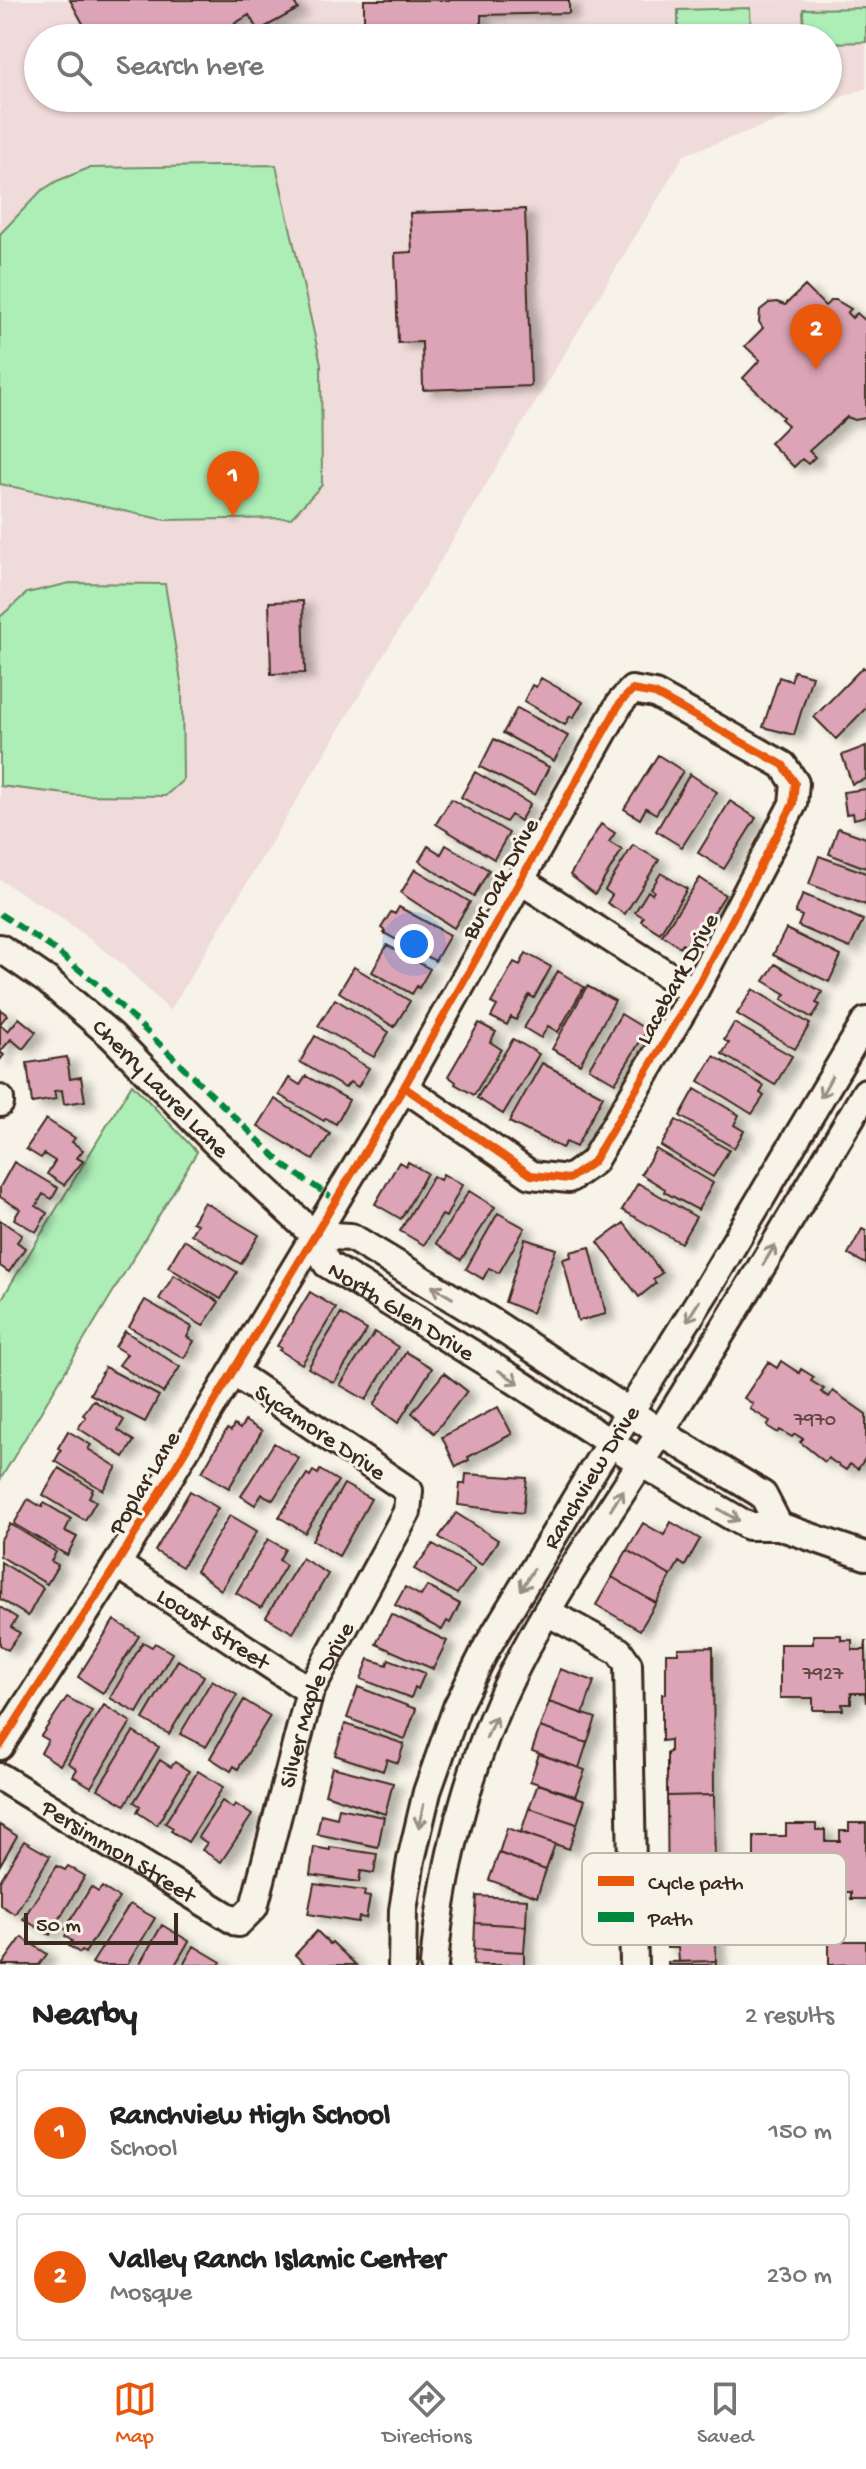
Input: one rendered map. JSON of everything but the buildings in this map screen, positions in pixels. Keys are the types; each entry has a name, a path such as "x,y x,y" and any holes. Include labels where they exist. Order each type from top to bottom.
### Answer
{"street":[{"name":"Bur Oak Drive","path":"314,1235 404,1087 620,703 632,690 655,694 783,765 795,783"},
{"name":"Lacebark Drive","path":"404,1087 531,1175 569,1179 593,1162 694,992 793,804 795,783"},
{"path":"520,880 694,992"},
{"name":"Cherry Laurel Lane","path":"0,948 48,981 112,1036 214,1141 314,1235"},
{"name":"Ranchview Drive","path":"402,1965 403,1910 411,1860 427,1792 457,1707 487,1647 707,1289 866,1021"},
{"name":"Ranchview Drive","path":"434,1965 437,1927 458,1824 483,1747 523,1653 866,1092"},
{"name":"Poplar Lane","path":"0,1746 117,1564 314,1235"},
{"name":"North Glen Drive","path":"779,1526 763,1495 492,1322 351,1237 314,1235 327,1264 641,1463 748,1526 779,1526 866,1556"},
{"name":"Sycamore Drive","path":"233,1372 409,1491"},
{"name":"Silver Maple Drive","path":"238,1923 254,1907 310,1691 407,1512 409,1491"},
{"name":"Locust Street","path":"117,1564 310,1691"},
{"path":"547,1612 619,1651 628,1664 632,1853"},
{"name":"Persimmon Street","path":"0,1777 238,1923"},
{"path":"411,1860 448,1867"},
{"path":"634,1945 634,1965"}],"shaded area":[{"path":"0,0 866,0 866,88 842,97 842,24 24,24 24,112 801,112 684,155 170,1011 120,962 59,916 0,880"}],"green space":[{"path":"750,8 751,24 678,24 678,10"},
{"path":"866,8 866,42 842,43 842,24 804,24 803,9"},
{"path":"276,165 321,364 322,485 291,518 165,520 0,484 0,234 41,191 89,168"},
{"path":"70,583 165,584 182,688 183,780 165,796 74,795 0,786 0,617 27,593"},
{"path":"132,1084 197,1152 0,1480 0,1302"}],"marked path":[{"path":"0,914 55,950 103,989 285,1166 335,1200"}],"cycle path":[{"path":"0,1746 117,1564 404,1087 620,703 632,690 655,694 783,765 795,783 793,804 694,992 593,1162 569,1179 531,1175 404,1087"}],"place":[{"name":"Valley Ranch Islamic Center","path":"816,370"},
{"name":"Ranchview High School","path":"233,517"}]}
